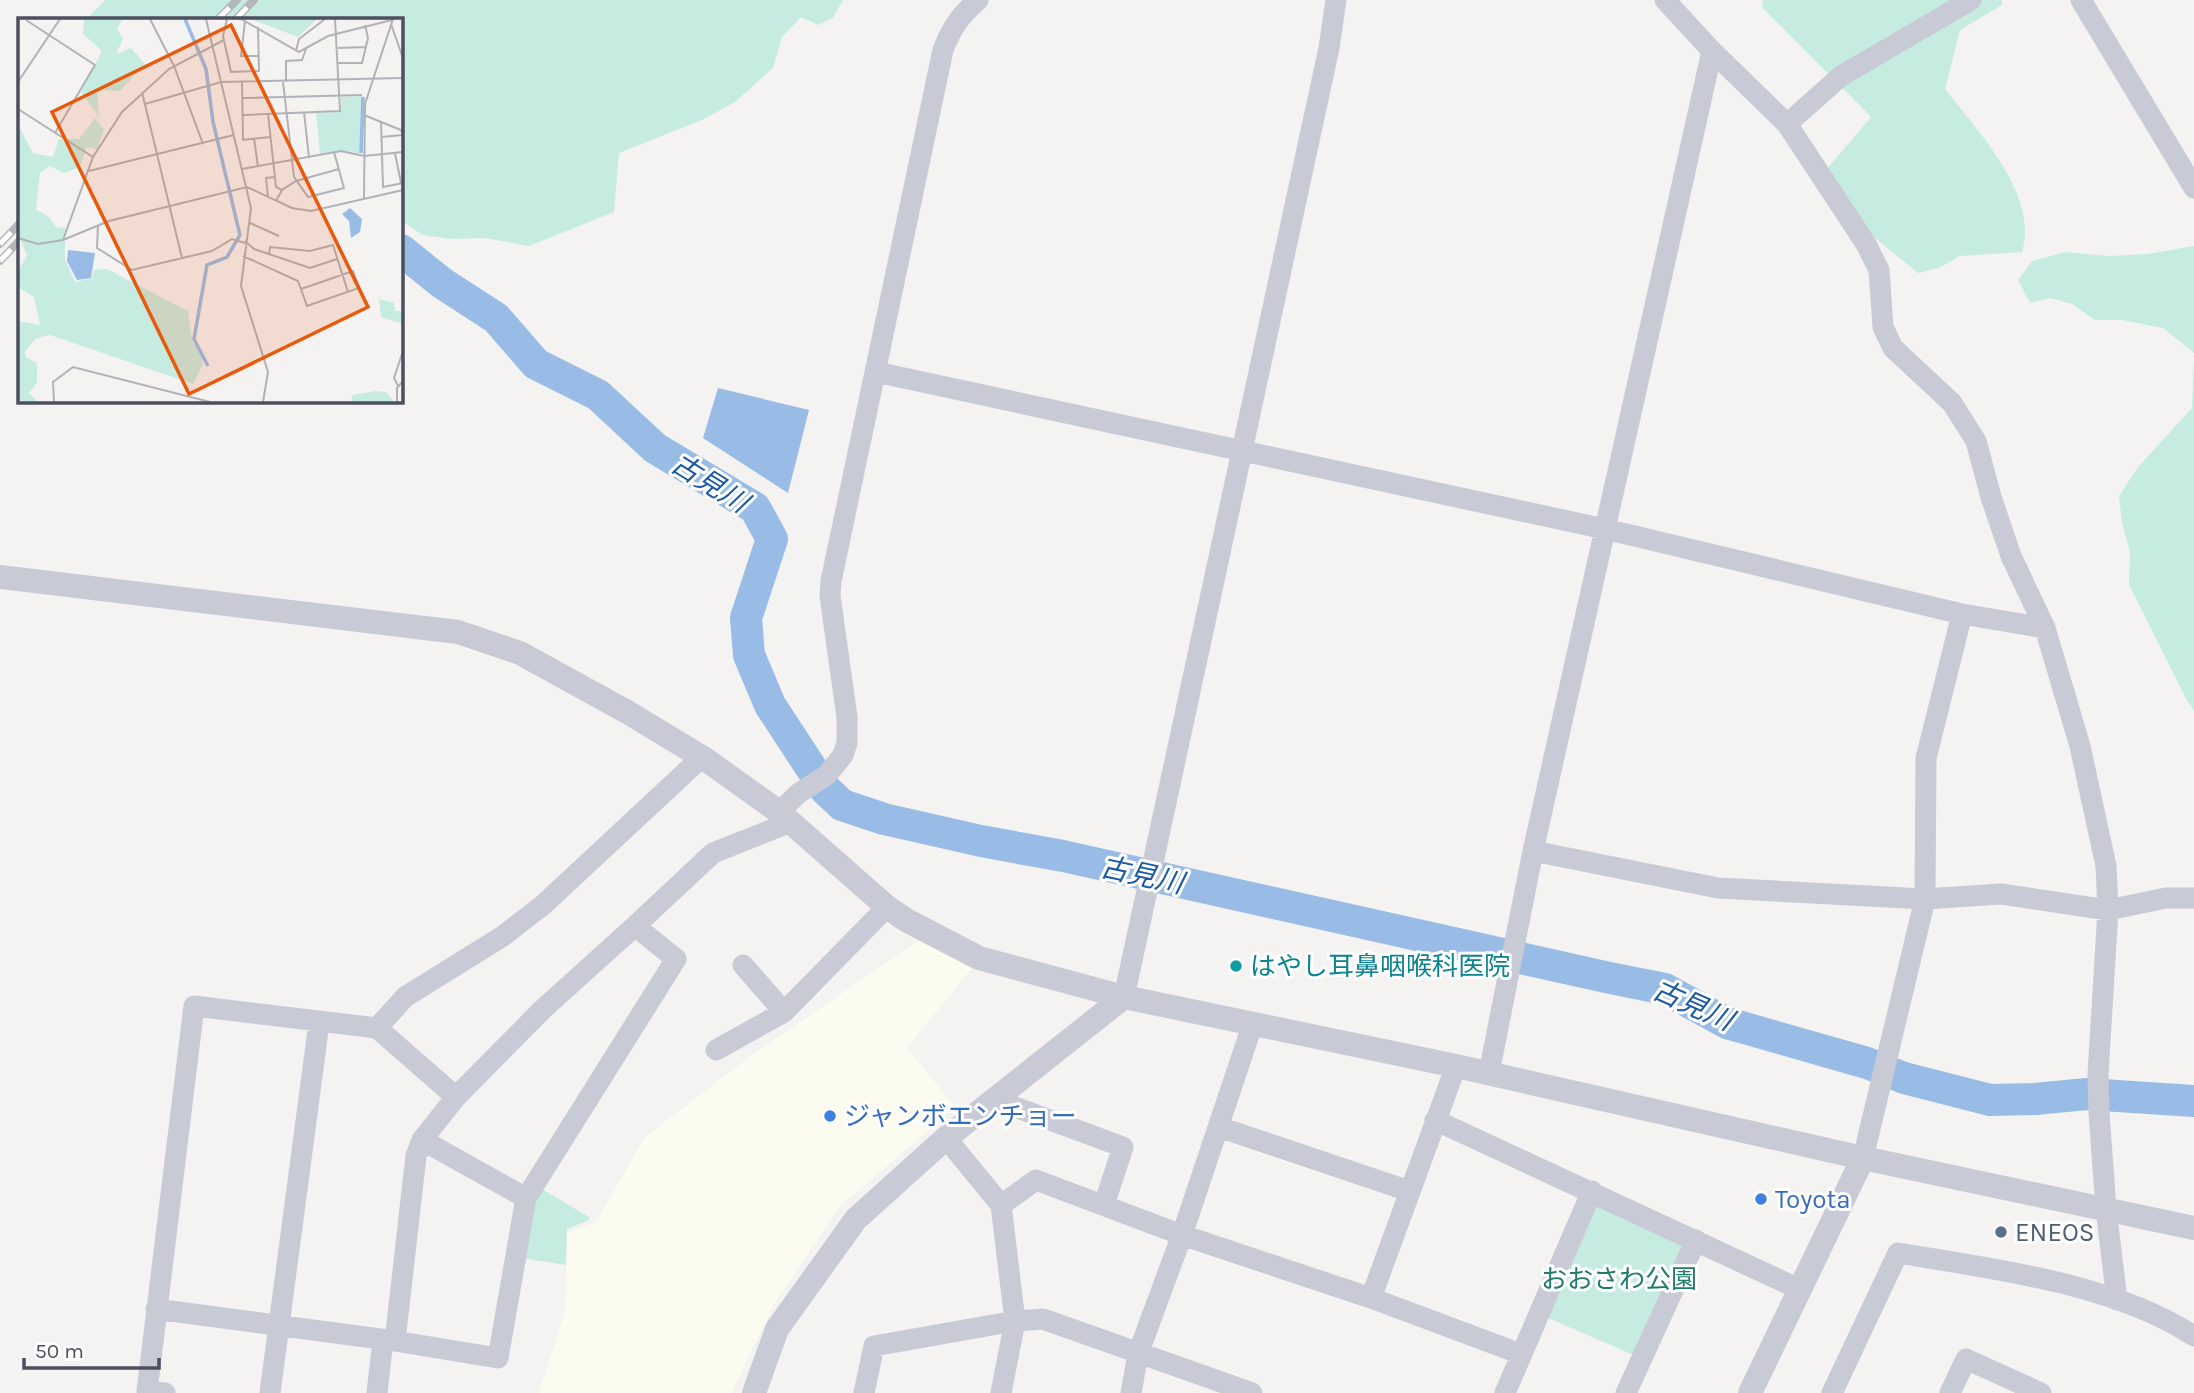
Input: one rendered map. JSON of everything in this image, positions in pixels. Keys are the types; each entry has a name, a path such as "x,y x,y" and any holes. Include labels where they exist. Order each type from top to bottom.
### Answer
{"street":[{"path":"377,1393 389,1340 416,1156 422,1140 456,1097 542,1010 713,853 785,817 808,787 827,775 843,755 847,729 830,596 831,581 943,50 963,13 978,0"},
{"path":"754,1393 777,1329 856,1219 946,1138 1124,997 1331,37 1336,0"},
{"path":"1665,0 1712,51 1787,124 1866,244 1879,270 1882,327 1893,348 1952,403 1976,441 2011,556 2045,628 2080,746 2106,866 2108,910 2098,1074 2106,1209 2117,1300"},
{"path":"1787,124 1841,76 1971,0"},
{"path":"2081,0 2194,188"},
{"path":"1489,1073 1533,851 1712,51"},
{"path":"876,372 1605,529 1962,614 2045,628"},
{"path":"0,577 458,632 520,653 702,757 785,817 887,907 906,920 979,958 1124,997 1489,1073 1863,1158 2194,1228"},
{"path":"1750,1393 1863,1158 1925,899 1926,758 1962,614"},
{"path":"377,1028 405,997 503,936 542,905 702,757"},
{"path":"1533,851 1718,888 1925,899 2001,894 2108,910 2166,898 2194,898"},
{"path":"716,1050 784,1012 887,907"},
{"path":"156,1309 389,1340 498,1358 526,1198 676,959 635,926"},
{"path":"743,965 784,1012"},
{"path":"165,1393 147,1391 194,1006 377,1028 456,1097"},
{"path":"270,1393 319,1023"},
{"path":"1131,1393 1138,1353 1182,1235 1253,1023"},
{"path":"1371,1298 1456,1066"},
{"path":"996,1100 1123,1147 1104,1205"},
{"path":"1435,1120 1799,1289"},
{"path":"1219,1127 1409,1191"},
{"path":"946,1138 1001,1205 1015,1321 1001,1393"},
{"path":"422,1140 526,1198"},
{"path":"1001,1205 1036,1180 1182,1235 1371,1298 1521,1354"},
{"path":"1505,1393 1592,1192"},
{"path":"1626,1393 1696,1240"},
{"path":"1832,1393 1898,1253 2022,1273 2117,1300 2159,1316 2194,1336"},
{"path":"864,1393 874,1346 1015,1321 1043,1319 1252,1393"},
{"path":"1950,1393 1966,1359 2040,1393"}],"shaded area":[{"path":"922,938 974,965 907,1048 955,1107 838,1208 774,1304 731,1393 539,1393 566,1308 567,1233 596,1222 645,1137 747,1059"}],"green space":[{"path":"105,0 843,0 833,18 818,25 801,17 782,37 773,68 735,102 702,120 619,153 614,212 529,246 485,238 450,239 423,235 402,222 402,18 88,18"},
{"path":"1763,0 2002,0 2002,5 1960,30 1945,89 1988,144 2014,187 2022,209 2025,231 2022,252 1960,256 1939,268 1918,273 1874,237 1826,170 1871,117 1762,7"},
{"path":"2194,246 2194,353 2163,328 2122,320 2095,320 2072,304 2050,298 2030,303 2018,280 2032,261 2065,252 2110,256 2147,254"},
{"path":"2194,355 2194,711 2129,585 2130,552 2122,523 2119,496 2138,467 2192,408"},
{"path":"542,1189 589,1217 589,1220 567,1229 566,1265 521,1258 527,1214"},
{"name":"おおさわ公園","path":"1599,1202 1689,1241 1638,1357 1548,1318"}],"water":[{"path":"718,388 809,410 788,493 703,438"}],"waterway":[{"name":"古見川","path":"402,251 442,283 496,318 536,364 598,395 655,448 755,508 772,539 746,618 749,655 770,705 825,789 842,805 884,819 981,841 1063,856 1665,989 1727,1023 1867,1063 1904,1078 1990,1100 2087,1094 2194,1101"}],"railway":[{"path":"219,18 237,0"},
{"path":"237,18 254,0"},
{"path":"0,244 18,225"},
{"path":"0,261 18,242"}],"place":[{"name":"はやし耳鼻咽喉科医院","path":"1236,966"},
{"name":"ジャンボエンチョー","path":"830,1116"},
{"name":"Toyota","path":"1761,1199"},
{"name":"ENEOS","path":"2001,1232"}]}
